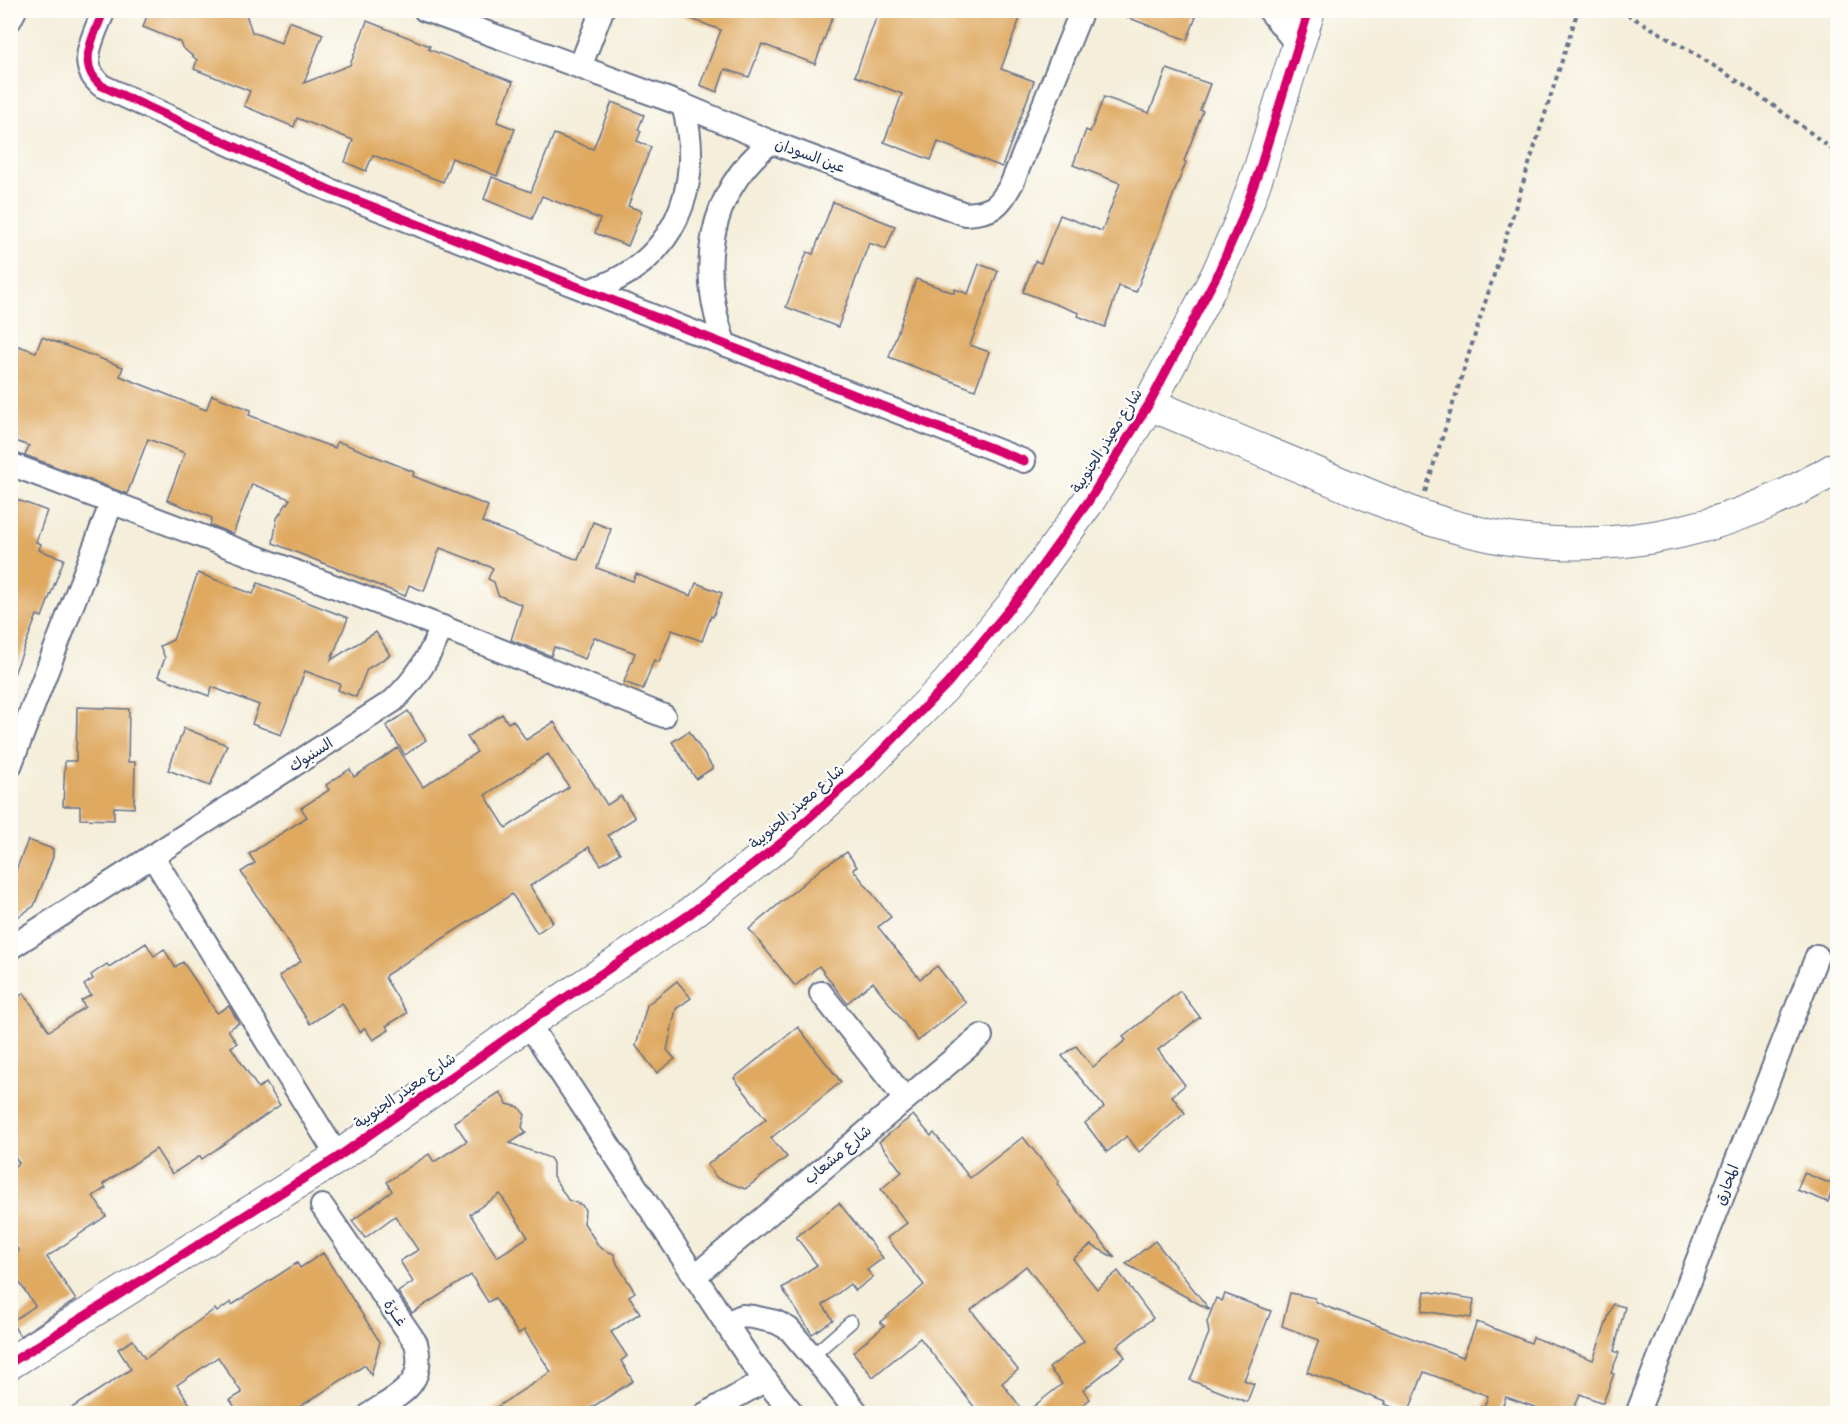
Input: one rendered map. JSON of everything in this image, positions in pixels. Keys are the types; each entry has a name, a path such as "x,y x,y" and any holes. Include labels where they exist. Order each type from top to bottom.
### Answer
{"street":[{"path":"104,10 87,58 91,74 102,86 330,190 1023,461"},
{"name":"عين السودان","path":"425,10 683,105 771,142 965,214 985,212 1002,201 1012,183 1082,10"},
{"path":"580,67 602,10"},
{"path":"1269,10 1298,46"},
{"name":"شارع معيذر الجنوبية","path":"10,1363 338,1157 528,1023 690,914 781,843 867,766 947,684 1021,595 1089,502 1149,404 1216,275 1241,221 1260,168 1309,10"},
{"path":"587,291 622,278 638,268 664,241 687,191 691,157 683,105"},
{"path":"725,345 713,304 710,284 710,263 717,222 723,202 737,177 756,154 771,142"},
{"path":"681,208 717,222"},
{"path":"1149,404 1417,515 1462,529 1555,543 1602,543 1649,539 1695,529 1740,515 1784,497 1838,467"},
{"path":"10,464 442,627 664,716"},
{"path":"10,766 112,502"},
{"name":"السنبوك","path":"10,948 393,701 419,673 442,627"},
{"path":"153,857 338,1157"},
{"name":"المحارق","path":"1637,1413 1816,956"},
{"path":"821,993 905,1099"},
{"path":"528,1023 752,1362 793,1413"},
{"name":"شارع مشعاب","path":"696,1275 981,1036"},
{"name":"غــرّة","path":"322,1206 416,1343 419,1355 419,1368 414,1381 405,1390 370,1413"},
{"path":"727,1323 742,1316 776,1322 789,1329 858,1413"},
{"path":"705,1413 766,1380"}],"lane":[{"path":"813,1356 851,1322"}],"path":[{"path":"1417,515 1578,10"},
{"path":"1620,10 1714,66 1776,107 1838,154"}],"building":[{"path":"149,10 236,10 246,14 252,32 281,43 289,21 323,34 304,83 350,65 367,21 430,46 428,49 513,82 497,122 515,129 497,176 452,158 443,182 373,155 366,171 345,162 353,140 297,118 294,127 244,106 250,91 194,69 197,60 182,47 180,42 143,27"},
{"path":"675,10 835,10 815,64 762,44 749,77 725,69 717,92 700,85 721,30 675,13"},
{"path":"879,10 1023,10 1001,69 1034,81 1002,167 938,142 931,160 884,142 902,94 855,76"},
{"path":"1113,10 1176,10 1196,17 1187,40 1113,12"},
{"path":"1167,69 1210,84 1200,110 1203,111 1184,161 1186,162 1136,292 1119,286 1105,327 1078,316 1079,313 1023,292 1035,261 1041,263 1060,215 1102,231 1120,183 1073,165 1086,130 1090,132 1104,97 1149,113"},
{"path":"612,102 644,115 638,130 641,131 637,141 651,147 628,206 642,211 628,246 595,233 600,219 542,196 532,219 484,199 492,177 531,192 554,134 593,149"},
{"path":"833,202 895,226 886,249 869,243 838,327 786,307 807,252 813,254"},
{"path":"979,264 998,271 970,345 989,352 975,390 889,357 916,279 954,293 955,289 968,294"},
{"path":"42,337 123,367 120,376 206,410 212,395 251,410 249,415 318,442 335,448 337,442 345,444 414,472 413,476 488,506 482,522 578,560 593,522 611,529 597,568 633,581 636,574 691,596 696,583 722,593 713,617 711,616 702,641 672,630 659,662 654,660 643,689 624,682 635,653 594,637 585,659 554,647 551,656 511,640 522,605 498,595 494,582 488,579 493,568 440,548 424,591 409,585 405,596 273,543 277,518 290,499 252,484 233,534 210,525 212,518 167,500 185,453 148,439 127,494 25,455 29,446 10,439 10,343 36,352"},
{"path":"10,497 47,511 36,542 41,544 39,550 64,559 42,617 37,615 12,679 10,679"},
{"path":"198,573 253,594 258,583 348,618 331,660 376,632 390,655 367,669 356,697 338,690 340,684 305,671 281,735 252,724 259,705 212,687 209,696 158,676 165,658 160,646 173,640"},
{"path":"77,707 129,709 128,762 135,762 134,808 114,807 114,820 80,819 80,806 63,806 65,761 76,761"},
{"path":"408,711 426,740 405,755 386,726"},
{"path":"502,714 508,723 513,720 526,740 554,722 607,805 621,796 635,818 608,835 620,853 601,865 589,847 530,886 553,922 537,933 512,894 386,975 385,978 407,1013 386,1026 389,1030 373,1040 365,1028 360,1032 342,1003 310,1024 279,976 301,961 241,872 255,863 249,854 307,817 301,808 329,790 326,785 350,769 354,777 398,748 423,787 477,752 467,737","holes":["548,754 569,787 506,828 485,795"]},
{"path":"184,728 227,745 210,786 168,770"},
{"path":"689,731 713,768 696,779 672,742"},
{"path":"28,840 53,849 53,857 34,906 10,922 10,885"},
{"path":"847,852 857,867 853,869 891,917 878,927 920,979 937,966 966,1003 918,1041 873,982 847,1003 819,966 795,986 749,929 823,867"},
{"path":"146,943 154,956 164,949 175,967 183,962 217,1013 229,1006 239,1023 228,1030 237,1043 231,1047 258,1088 266,1083 280,1105 202,1159 200,1156 172,1174 156,1149 103,1184 106,1188 93,1196 106,1216 47,1257 76,1300 20,1336 11,1322 35,1306 10,1268 10,1257 19,1251 10,1239 10,1169 19,1163 10,1150 10,1002 24,993 49,1031 85,1007 81,1001 91,995 84,985 93,979 91,975 107,964 109,967"},
{"path":"677,981 691,998 676,1009 667,1050 675,1059 657,1073 636,1046 647,1005"},
{"path":"1180,991 1200,1017 1158,1050 1185,1085 1172,1096 1185,1113 1139,1152 1127,1136 1107,1152 1085,1123 1104,1107 1062,1056 1076,1046 1093,1067 1126,1040 1123,1037"},
{"path":"798,1027 841,1082 771,1138 787,1157 745,1189 717,1178 707,1165 766,1119 734,1078"},
{"path":"500,1092 507,1104 519,1107 525,1115 522,1127 526,1133 510,1143 550,1158 553,1163 553,1176 568,1200 582,1205 585,1210 584,1223 600,1248 614,1254 617,1264 635,1292 629,1296 640,1313 611,1332 627,1356 621,1361 633,1381 583,1413 487,1413 551,1372 524,1330 518,1334 495,1298 488,1302 471,1275 412,1313 398,1292 413,1282 400,1261 418,1250 395,1216 365,1238 352,1221 392,1191 387,1182 429,1154 434,1162 467,1141 454,1122","holes":["500,1194 528,1237 497,1257 470,1214"]},
{"path":"913,1115 931,1136 934,1133 970,1178 1023,1137 1115,1258 1091,1245 1073,1259 1097,1289 1118,1271 1153,1318 1117,1346 1125,1357 1083,1390 1090,1399 1072,1413 1025,1413 979,1413 920,1338 873,1377 853,1352 884,1326 880,1322 924,1285 887,1238 907,1223 881,1189 902,1172 879,1142","holes":["1026,1266 1084,1341 1049,1368 1062,1384 1025,1413 1002,1383 1018,1370 971,1310"]},
{"path":"1804,1173 1834,1185 1828,1202 1797,1190"},
{"path":"839,1203 883,1258 867,1270 873,1277 855,1291 850,1284 823,1305 833,1320 812,1334 782,1288 817,1265 796,1237"},
{"path":"1155,1241 1210,1310 1126,1264"},
{"path":"323,1253 380,1342 371,1375 365,1365 290,1413 239,1413 230,1400 242,1393 218,1357 177,1385 196,1413 64,1413 131,1369 118,1349 133,1340 145,1359 215,1309 217,1312 231,1302 232,1305 297,1263 300,1268"},
{"path":"1425,1291 1474,1299 1471,1318 1422,1311"},
{"path":"1290,1293 1315,1298 1315,1301 1325,1306 1463,1357 1477,1322 1531,1343 1533,1337 1593,1360 1613,1304 1625,1307 1614,1351 1619,1353 1603,1403 1580,1394 1572,1413 1551,1413 1506,1397 1500,1413 1482,1413 1488,1396 1424,1372 1408,1413 1307,1372 1319,1340 1282,1326"},
{"path":"1225,1294 1271,1311 1244,1380 1254,1384 1247,1402 1190,1380 1209,1333 1207,1322 1216,1298 1222,1301"}],"cycle path":[{"path":"104,10 92,40 88,60 94,78 102,86 330,190 1024,461"},
{"path":"10,1363 338,1157 528,1023 690,914 781,843 867,766 947,684 1021,595 1088,502 1149,404 1217,275 1241,221 1260,168 1309,10"}]}
